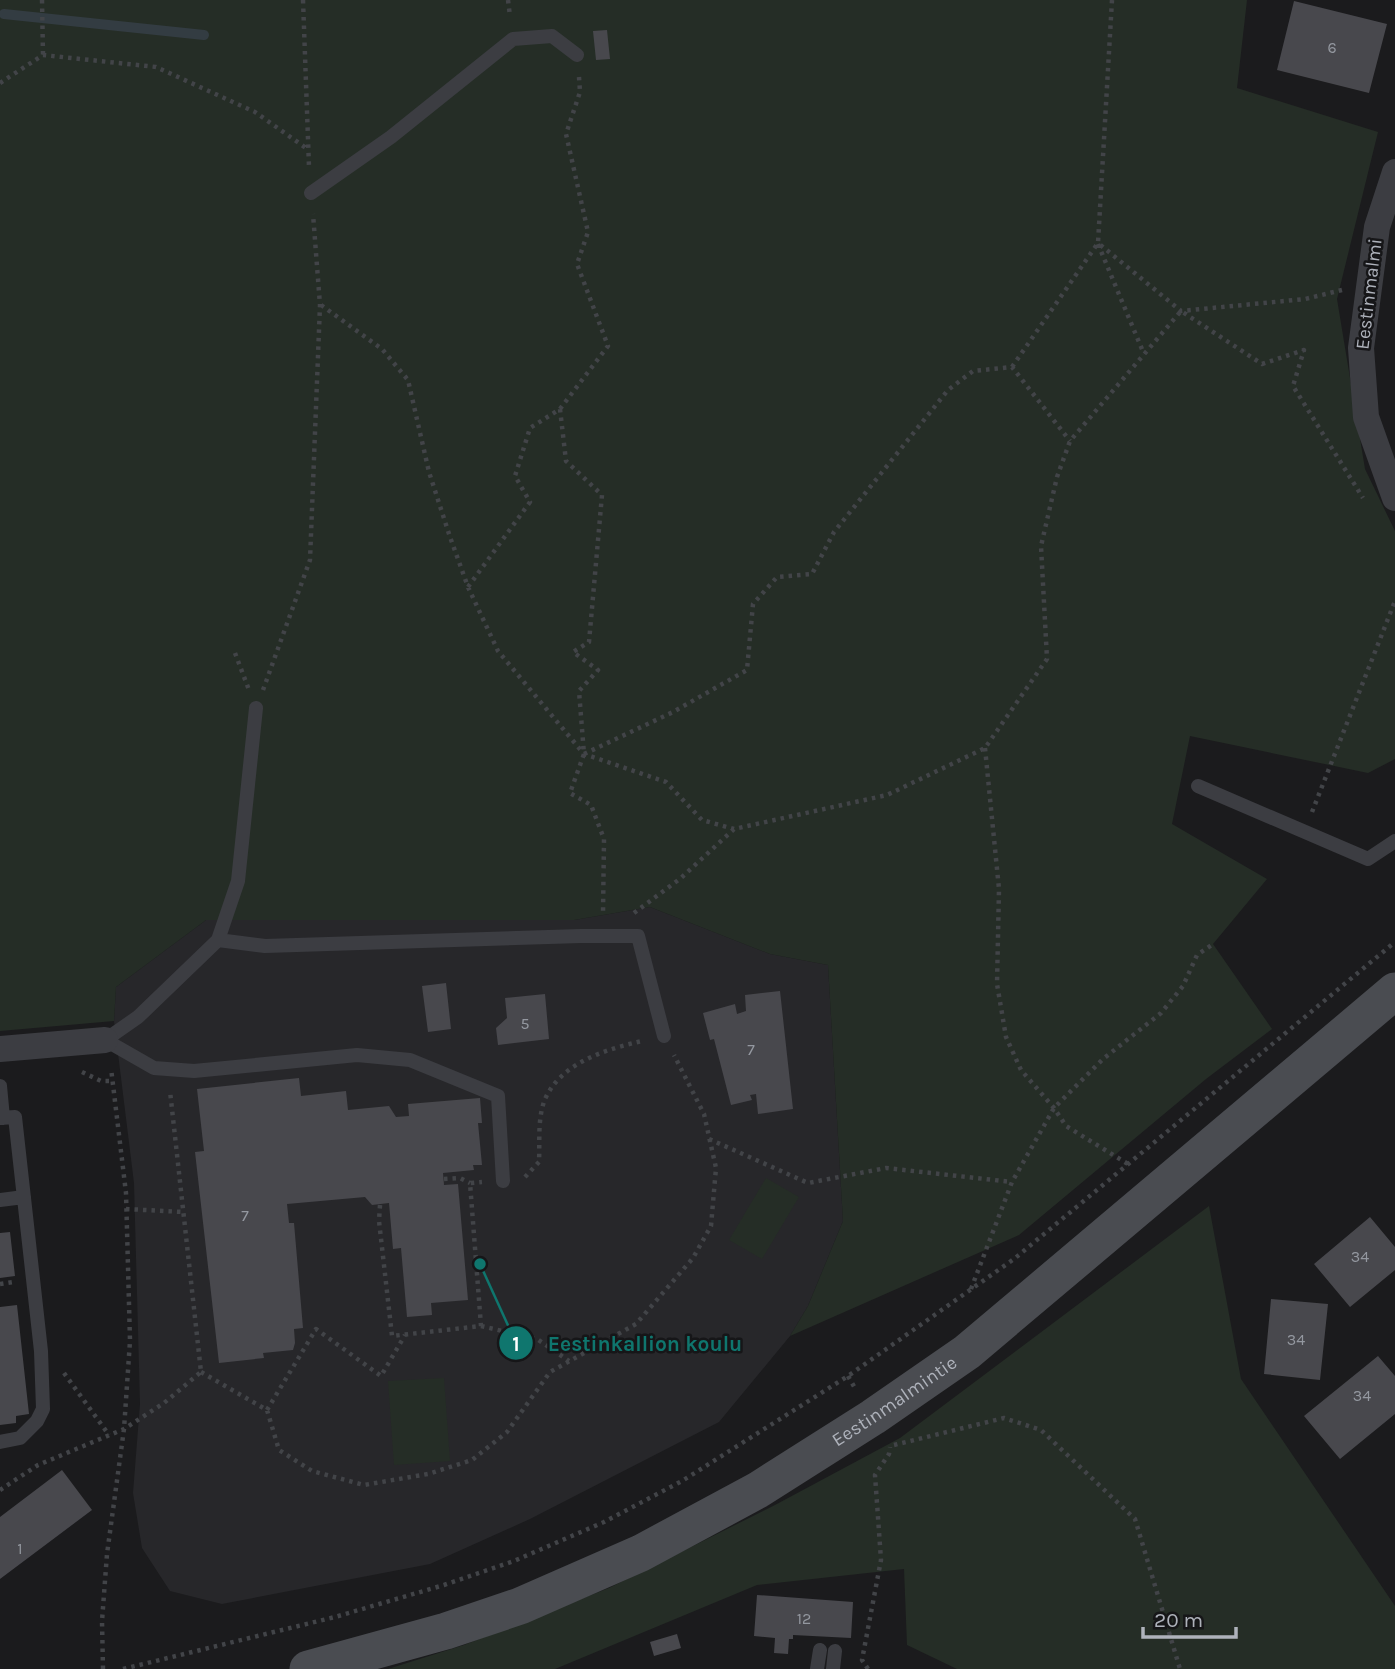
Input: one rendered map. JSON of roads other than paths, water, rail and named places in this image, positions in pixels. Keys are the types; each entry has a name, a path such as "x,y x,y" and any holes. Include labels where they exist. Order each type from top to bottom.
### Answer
{"street":[{"name":"Eestinmalmi","path":"1395,172 1377,227 1361,348 1366,418 1395,498"},
{"name":"Eestinmalmintie","path":"309,1669 446,1631 520,1606 642,1553 758,1490 873,1417 967,1352 1395,991"},
{"path":"0,1049 105,1040"}],"lane":[{"path":"311,193 391,137 513,40 552,36 577,55"},
{"path":"256,708 239,881 218,940 138,1017 105,1040 154,1068 194,1071 357,1055 410,1060 498,1096 503,1181"},
{"path":"1198,786 1368,859 1395,841"},
{"path":"218,940 265,946 638,936 664,1037"},
{"path":"0,1086 2,1118 15,1117 41,1351 43,1409 37,1421 20,1438 0,1443"},
{"path":"0,1200 24,1197"},
{"path":"817,1669 828,1651 833,1669"}],"waterway":[{"path":"4,14 204,35"}],"place":[{"name":"Eestinkallion koulu","path":"480,1264"}]}
